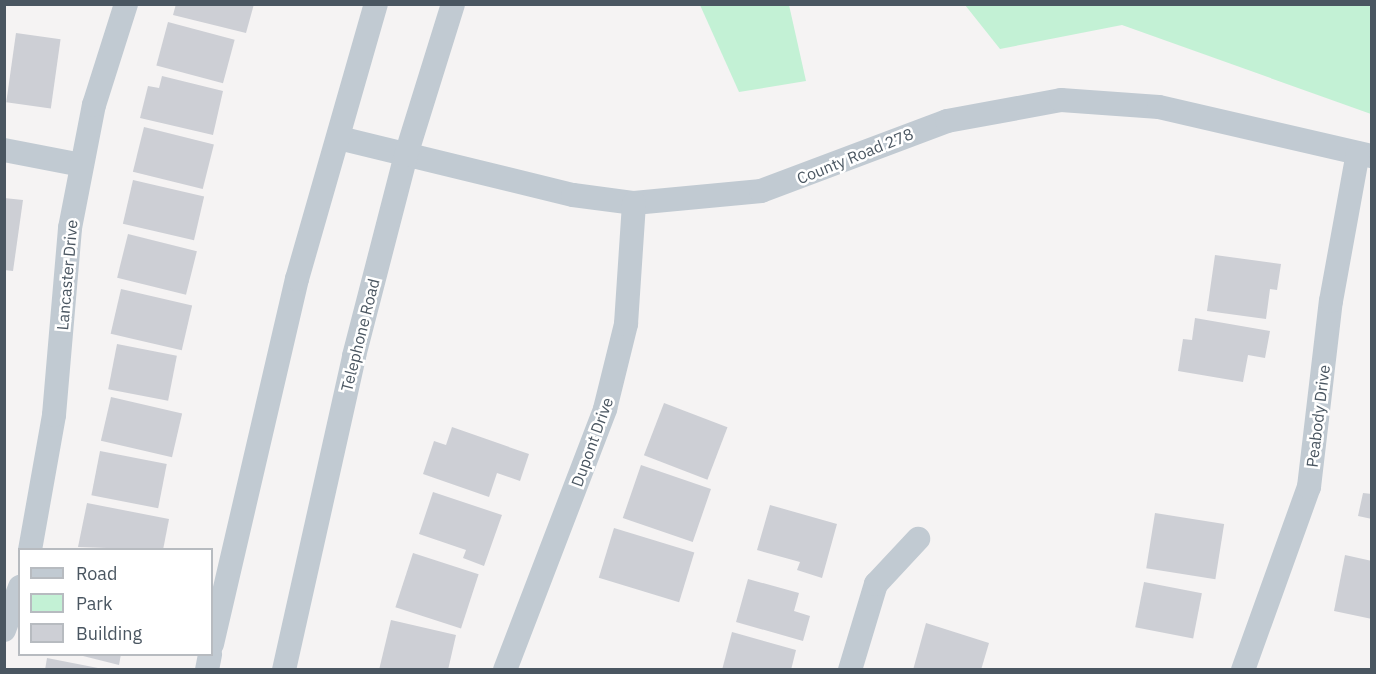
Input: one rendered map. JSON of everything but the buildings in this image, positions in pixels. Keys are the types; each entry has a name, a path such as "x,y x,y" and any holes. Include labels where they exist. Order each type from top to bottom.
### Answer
{"street":[{"name":"Lancaster Drive","path":"30,548 54,415 70,228 94,105 126,4"},
{"path":"213,640 294,290 376,4"},
{"name":"Telephone Road","path":"284,669 406,155 453,4"},
{"name":"County Road 278","path":"339,138 573,195 634,203 761,191 919,130 1033,102 1127,102 1365,155"},
{"path":"4,150 82,165"},
{"name":"Peabody Drive","path":"1243,669 1311,479 1330,301 1365,155"},
{"name":"Dupont Drive","path":"505,669 611,387 626,324 634,203"},
{"path":"850,669 876,584 918,538"},
{"path":"4,630 18,592"}],"green space":[{"path":"700,5 789,5 806,81 739,92"},
{"path":"965,5 1371,5 1371,114 1122,25 1000,49"}]}
